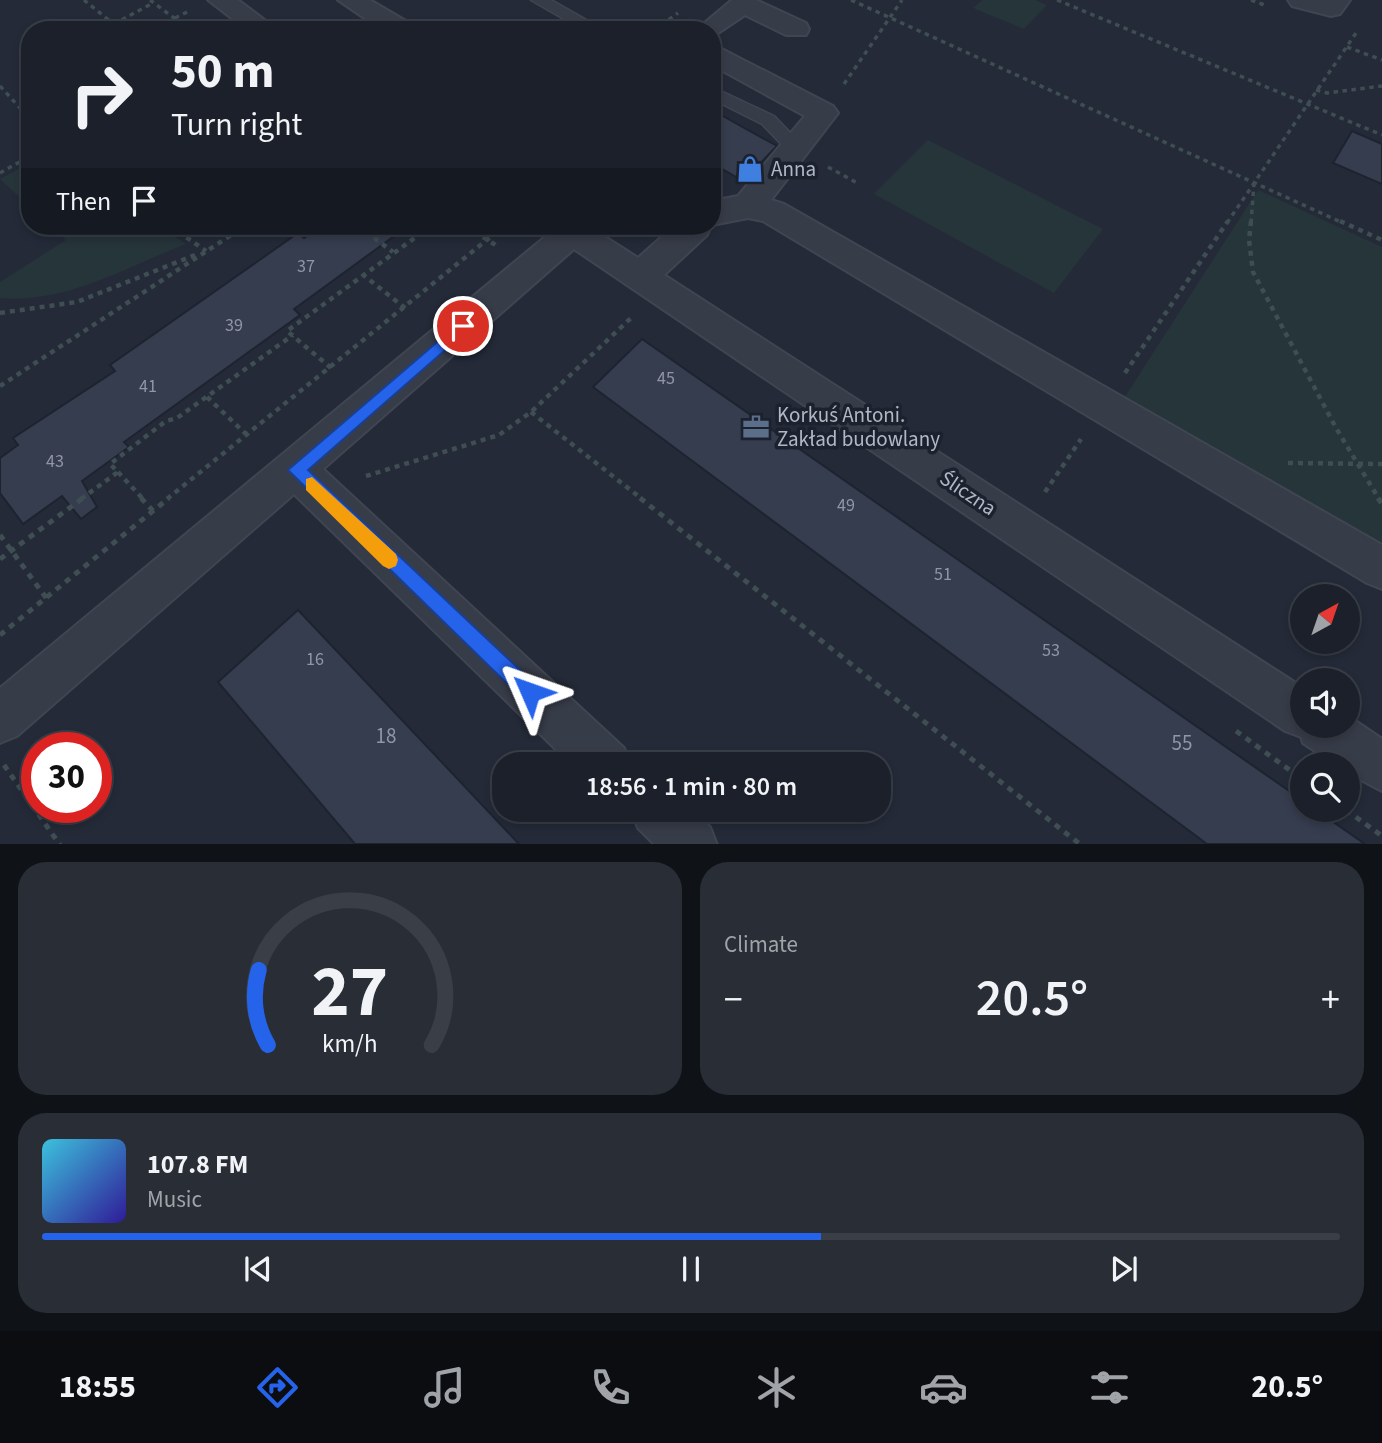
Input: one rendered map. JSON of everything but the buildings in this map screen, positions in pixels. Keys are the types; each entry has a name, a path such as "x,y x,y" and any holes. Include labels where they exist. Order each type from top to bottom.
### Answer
{"street":[{"path":"221,0 252,21"},
{"path":"351,0 386,21"},
{"path":"1301,0 1331,8 1337,0"},
{"path":"721,21 743,4 796,29"},
{"path":"721,58 824,113 748,206"},
{"path":"721,211 748,206 773,212 1233,478 1382,568"},
{"path":"0,719 307,480 562,235"},
{"name":"Śliczna","path":"575,235 639,294 1021,529 1290,706"},
{"path":"639,294 688,235"},
{"path":"307,480 593,752"},
{"path":"1338,738 1382,767"},
{"path":"668,822 691,844"}],"lane":[{"path":"539,0 579,21"},
{"path":"721,96 768,120 796,149"}],"path":[{"path":"84,0 110,21"},
{"path":"852,0 1382,240"},
{"path":"824,113 902,0"},
{"path":"1057,0 1382,135"},
{"path":"119,21 152,2 178,21"},
{"path":"666,21 685,7"},
{"path":"1021,529 1359,28"},
{"path":"1347,47 1382,60"},
{"path":"0,86 21,109"},
{"path":"1316,90 1326,93 1382,86"},
{"path":"0,173 21,161"},
{"path":"1254,182 1249,240 1253,272 1336,428 1360,463 1382,504"},
{"path":"183,235 206,251"},
{"path":"0,386 230,235"},
{"path":"370,235 393,252"},
{"path":"331,368 288,331 418,235"},
{"path":"0,635 493,235"},
{"path":"0,313 77,302 206,251"},
{"path":"362,274 405,308"},
{"path":"307,480 499,435 531,412 639,294"},
{"path":"153,511 110,464 166,421 177,418 293,335"},
{"path":"207,397 248,436"},
{"path":"531,412 1080,844"},
{"path":"1233,478 1247,462 1382,464"},
{"path":"0,559 10,549 118,472"},
{"path":"0,536 47,599"},
{"path":"0,758 59,844"},
{"path":"1360,820 1382,836"}],"shaded area":[{"path":"982,0 1035,0 1047,5 1024,29 973,8"},
{"path":"928,140 1103,229 1054,293 874,194"},
{"path":"21,168 21,199 0,179"},
{"path":"1258,190 1382,247 1382,546 1124,398"},
{"path":"61,235 172,235 186,244 72,290 24,298 0,298 0,282 66,240"}],"slow traffic":[{"path":"312,484 389,560"}],"place":[{"name":"Anna","path":"750,169"},
{"name":"Korkuś Antoni. Zakład budowlany","path":"756,427"}],"route":[{"path":"463,326 297,470 530,692"}]}
